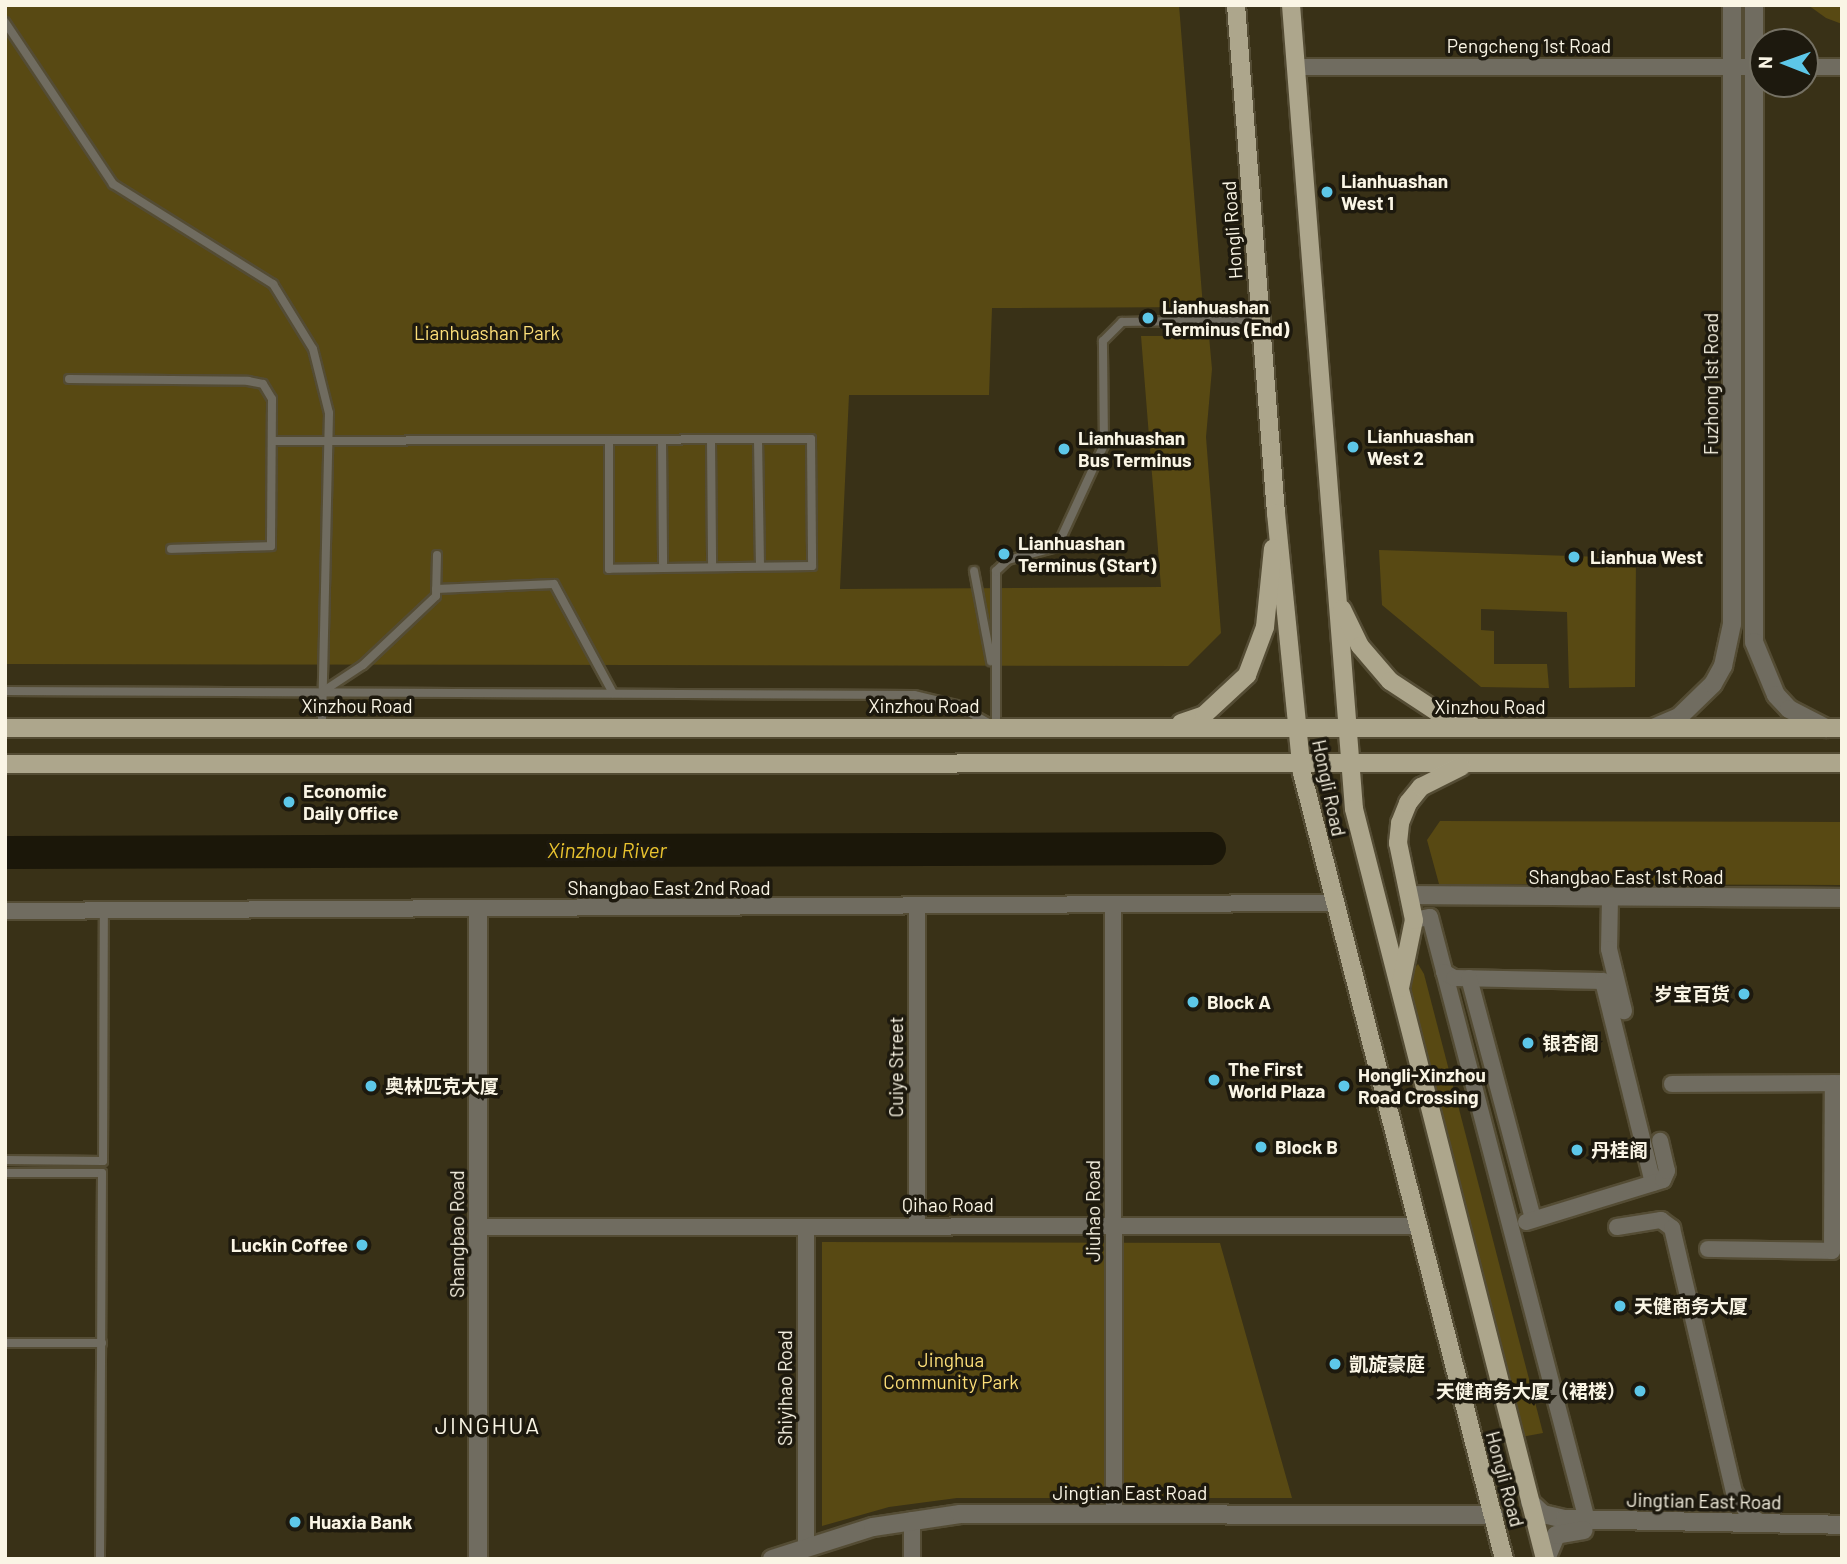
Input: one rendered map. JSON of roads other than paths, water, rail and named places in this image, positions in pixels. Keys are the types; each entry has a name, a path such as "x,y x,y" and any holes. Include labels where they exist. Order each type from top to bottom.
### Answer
{"main road":[{"name":"Hongli Road","path":"1236,5 1276,513 1301,762 1333,903 1504,1559"},
{"name":"Hongli Road","path":"1291,5 1346,727 1360,837 1546,1559"},
{"path":"1170,727 1204,715 1227,697 1247,675 1258,653 1265,627 1276,513"},
{"path":"1336,592 1360,646 1390,681 1437,712 1494,727"},
{"name":"Xinzhou Road","path":"5,729 1834,728"},
{"path":"1399,991 1422,918 1411,895 1398,843 1408,803 1439,775 1482,762"},
{"path":"5,764 1842,763"}],"street":[{"name":"Fuzhong 1st Road","path":"1653,728 1679,717 1713,684 1723,666 1732,624 1732,5"},
{"path":"1754,5 1756,28"},
{"name":"Pengcheng 1st Road","path":"1295,67 1749,67"},
{"path":"1819,67 1842,67"},
{"path":"1759,98 1754,642 1776,695 1789,709 1834,728"},
{"name":"Shangbao East 1st Road","path":"1411,895 1842,898"},
{"path":"1607,898 1603,981 1653,1182"},
{"path":"1607,898 1609,949 1624,1011"},
{"name":"Shangbao East 2nd Road","path":"5,911 1113,908 1333,903"},
{"name":"Cuiye Street","path":"917,908 917,1226"},
{"name":"Jiuhao Road","path":"1113,908 1114,1514"},
{"name":"Shangbao Road","path":"478,910 478,1559"},
{"path":"1422,918 1444,972 1587,1520"},
{"path":"1444,972 1469,978 1603,981"},
{"path":"1469,978 1533,1218"},
{"path":"1672,1084 1837,1083 1832,1251 1707,1249"},
{"path":"1514,1237 1520,1226 1533,1218 1595,1194 1663,1180 1667,1171 1660,1141"},
{"path":"1617,1227 1661,1220 1672,1228 1734,1492 1734,1512 1706,1522"},
{"name":"Qihao Road","path":"478,1227 1417,1226"},
{"name":"Shiyihao Road","path":"806,1227 806,1548"},
{"path":"1734,1492 1749,1515 1762,1523"},
{"name":"Jingtian East Road","path":"1530,1502 1553,1518 1842,1525"},
{"name":"Jingtian East Road","path":"772,1559 912,1520 960,1514 1494,1515"},
{"path":"912,1520 912,1559"},
{"name":"Jingtian East Road","path":"1546,1559 1554,1537 1567,1530 1842,1535"}],"lane":[{"path":"5,22 113,184 259,273 284,298 304,329 320,367 329,443 322,727"},
{"path":"996,727 996,571 1008,560 1058,547 1104,445 1102,341 1122,322 1260,320"},
{"path":"69,379 248,380 263,384 272,400 271,546 171,549"},
{"path":"758,439 760,566"},
{"path":"273,441 329,443 811,439 812,566 609,569 609,441"},
{"path":"662,440 663,567"},
{"path":"711,440 712,567"},
{"path":"322,692 363,665 436,596 437,555"},
{"path":"974,571 995,681"},
{"path":"436,589 554,584 612,693"},
{"path":"5,691 914,695 956,705 996,727"},
{"path":"5,1160 103,1161 104,911"},
{"path":"5,1173 102,1173 100,1559"},
{"path":"5,1343 102,1343"}],"waterway":[{"name":"Xinzhou River","path":"5,852 1209,848"}],"place":[{"name":"Lianhuashan West 1","path":"1327,192"},
{"name":"Lianhuashan Terminus (End)","path":"1148,318"},
{"name":"Lianhuashan West 2","path":"1353,447"},
{"name":"Lianhuashan Bus Terminus","path":"1064,449"},
{"name":"Lianhuashan Terminus (Start)","path":"1004,554"},
{"name":"Lianhua West","path":"1574,557"},
{"name":"Economic Daily Office","path":"289,802"},
{"name":"岁宝百货","path":"1744,994"},
{"name":"Block A","path":"1193,1002"},
{"name":"银杏阁","path":"1528,1043"},
{"name":"The First World Plaza","path":"1214,1080"},
{"name":"奥林匹克大厦","path":"371,1086"},
{"name":"Hongli-Xinzhou Road Crossing","path":"1344,1086"},
{"name":"Block B","path":"1261,1147"},
{"name":"丹桂阁","path":"1577,1150"},
{"name":"Luckin Coffee","path":"362,1245"},
{"name":"天健商务大厦","path":"1620,1306"},
{"name":"凱旋豪庭","path":"1335,1364"},
{"name":"天健商务大厦（裙楼）","path":"1640,1391"},
{"name":"Huaxia Bank","path":"295,1522"}],"district":[{"name":"JINGHUA","path":"488,1425"}],"park label":[{"name":"Lianhuashan Park","path":"487,333"},
{"name":"Jinghua Community Park","path":"951,1371"}]}
